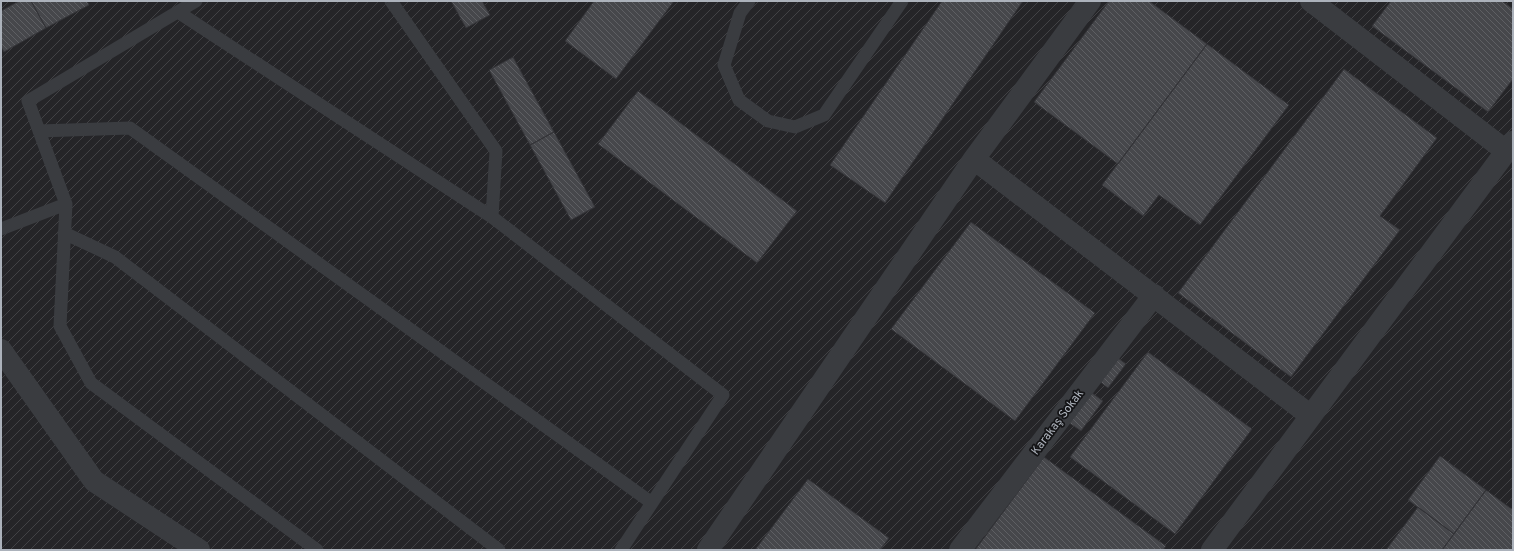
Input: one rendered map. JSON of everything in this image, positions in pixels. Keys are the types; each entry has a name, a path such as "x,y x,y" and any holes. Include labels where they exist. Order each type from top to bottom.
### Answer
{"street":[{"path":"708,550 974,159 1090,1"},
{"path":"1212,550 1510,146 1311,1"},
{"path":"974,159 1311,416"},
{"name":"Karakaş Sokak","path":"960,550 1154,295"},
{"path":"1,350 94,482 175,544 199,550"}],"lane":[{"path":"196,1 28,101 66,204 60,326 91,383 317,550"},
{"path":"391,1 496,152 492,217"},
{"path":"749,1 740,13 724,65 739,100 768,121 795,127 824,115 902,1"},
{"path":"178,12 492,217 723,395 621,550"},
{"path":"39,131 130,128 652,503"},
{"path":"1,229 66,204"},
{"path":"64,233 115,257 499,550"}],"shaded area":[{"path":"1,1 1513,1 1513,550 1,550"}],"building":[{"path":"19,1 31,1 46,28 4,52 1,47 1,11"},
{"path":"31,1 87,1 89,5 46,28"},
{"path":"451,1 482,1 490,15 466,28"},
{"path":"594,1 674,1 616,79 565,41"},
{"path":"942,1 1023,1 885,203 830,165"},
{"path":"1109,1 1149,1 1207,44 1118,164 1034,102"},
{"path":"1391,1 1502,1 1513,9 1513,79 1488,112 1372,26"},
{"path":"1207,44 1289,105 1200,225 1159,195 1143,216 1102,185"},
{"path":"513,57 554,132 530,145 489,70"},
{"path":"1344,69 1437,138 1380,216 1400,230 1291,377 1178,293"},
{"path":"638,91 797,211 757,263 598,144"},
{"path":"554,132 595,207 571,220 530,145"},
{"path":"971,222 1095,313 1015,421 891,329"},
{"path":"1110,352 1126,364 1108,388 1093,376"},
{"path":"1148,352 1252,429 1175,534 1070,457"},
{"path":"1084,387 1103,401 1081,431 1062,418"},
{"path":"1440,456 1486,490 1454,534 1408,500"},
{"path":"1044,457 1166,546 1163,550 975,550"},
{"path":"808,479 889,538 880,550 755,550"},
{"path":"1486,490 1513,510 1513,550 1442,550"},
{"path":"1418,507 1454,534 1442,550 1386,550"}]}
